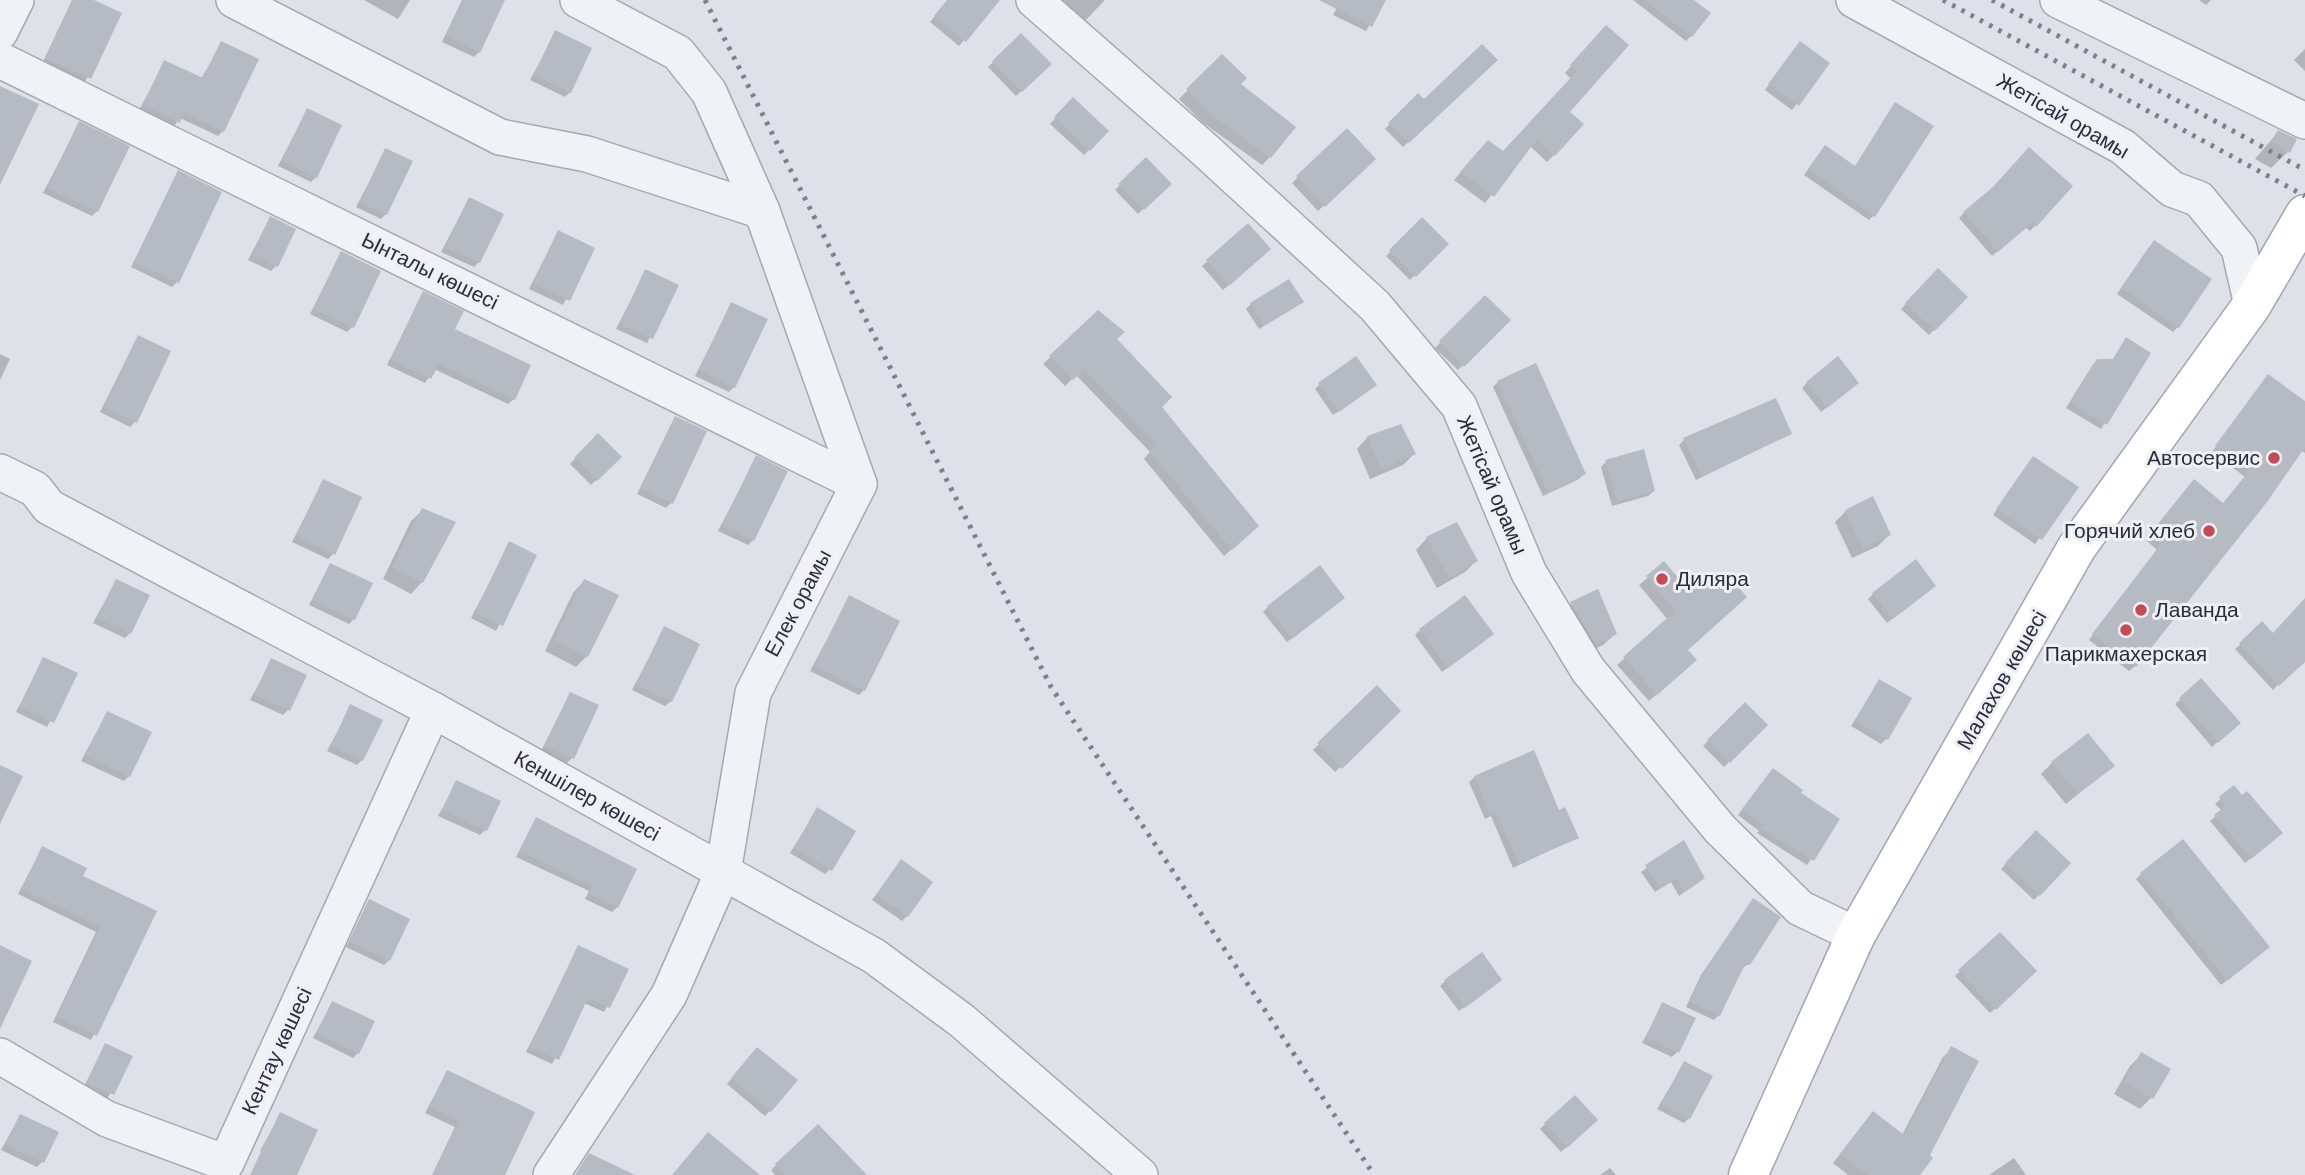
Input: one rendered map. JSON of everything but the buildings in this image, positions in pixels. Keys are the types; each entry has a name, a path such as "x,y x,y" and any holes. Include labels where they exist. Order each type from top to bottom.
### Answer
{"main road":[{"name":"Малахов көшесі","path":"1750,1174 1856,935 2077,547 2252,305 2305,214"}],"street":[{"path":"0,32 16,0"},
{"path":"234,0 500,137 587,154 762,211"},
{"path":"578,0 678,53 709,92 762,211 859,484"},
{"name":"Жетісай орамы","path":"1034,0 1204,149 1375,306 1459,406 1529,573 1588,670 1720,829 1800,908 1856,935"},
{"name":"Жетісай орамы","path":"1854,0 2123,147 2172,189 2199,199 2239,248 2252,305"},
{"path":"2058,0 2305,121"},
{"name":"Ынталы көшесі","path":"0,60 859,484"},
{"name":"Кеншілер көшесі","path":"0,472 36,489 49,507 433,710 874,956 961,1020 1140,1175"},
{"name":"Елек орамы","path":"551,1175 668,995 723,872 753,693 859,484"},
{"name":"Кентау көшесі","path":"0,1056 107,1119 239,1169 433,710"}],"railway":[{"path":"705,0 1051,687 1374,1175"},
{"path":"1943,0 2305,196"},
{"path":"1992,0 2305,170"}],"place":[{"name":"Автосервис","path":"2274,458"},
{"name":"Горячий хлеб","path":"2209,531"},
{"name":"Диляра","path":"1662,579"},
{"name":"Лаванда","path":"2141,610"},
{"name":"Парикмахерская","path":"2126,630"}]}
